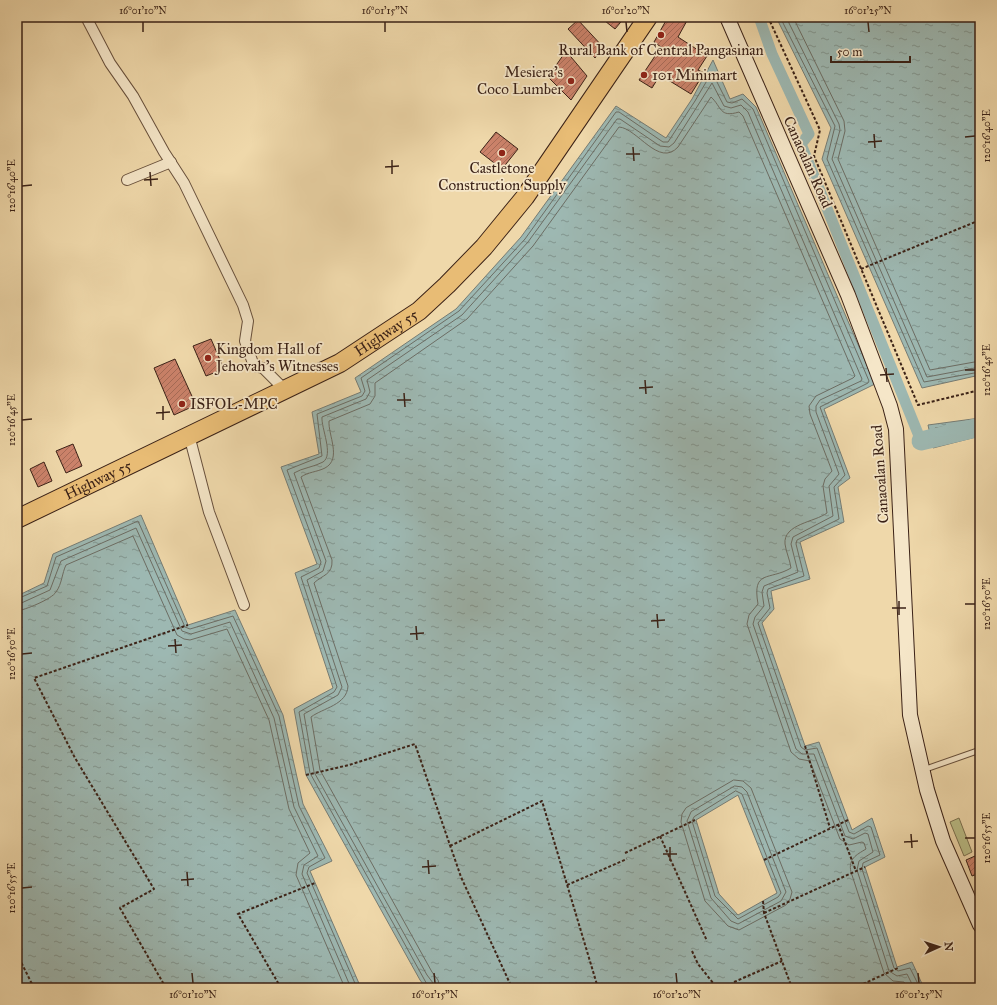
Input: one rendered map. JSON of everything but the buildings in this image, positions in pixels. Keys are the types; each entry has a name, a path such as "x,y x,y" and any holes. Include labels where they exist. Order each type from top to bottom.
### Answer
{"highway":[{"name":"Highway 55","path":"17,519 340,363 419,311 484,247 525,197 648,17"}],"street":[{"path":"86,17 110,63 134,96 184,183 243,305 248,321 245,341 254,366 263,368 285,390"},
{"name":"Canaoalan Road","path":"727,17 848,295 890,406 896,429 909,708 922,770 943,841 980,925"},
{"path":"128,180 171,162"},
{"path":"189,435 209,512 244,605"}],"lane":[{"path":"922,770 980,750"}],"path":[{"path":"768,17 820,130 814,156 918,405 980,390"},
{"path":"861,269 980,220"},
{"path":"162,988 166,987 120,908 154,889 75,758 34,678 188,625"},
{"path":"306,774 349,765 415,744 461,877 512,988"},
{"path":"805,746 830,828"},
{"path":"450,846 542,801 598,988"},
{"path":"625,852 695,820"},
{"path":"764,860 848,820"},
{"path":"838,824 856,871"},
{"path":"660,836 707,941"},
{"path":"567,885 627,859"},
{"path":"764,913 865,866"},
{"path":"281,988 238,914 316,883"},
{"path":"763,901 764,913 792,988"},
{"path":"692,950 698,964 717,988"},
{"path":"17,954 34,988"},
{"path":"734,982 782,961"},
{"path":"854,988 898,968"}],"green space":[{"path":"959,818 972,852 964,856 950,822"}],"water":[{"path":"776,17 980,17 980,375 922,388 822,159 831,128"},
{"path":"713,60 730,99 743,94 756,107 875,384 824,409 850,478 838,487 844,522 800,542 810,579 771,591 774,609 762,623 805,746 819,742 852,830 872,818 885,857 865,867 897,967 912,962 924,988 426,988 420,980 306,775 294,709 333,688 295,573 317,564 281,467 319,454 312,412 361,392 355,378 456,309 521,237 616,106 666,138 692,99","holes":["738,795 777,893 738,915 719,894 696,820"]},
{"path":"980,418 980,436 933,448 928,425"},
{"path":"141,515 188,625 235,610 283,715 303,804 332,861 310,871 361,988 17,988 17,596 44,583 53,554"}],"waterway":[{"path":"759,17 772,54 809,134 801,144 921,441"},
{"path":"921,441 980,427"}],"place":[{"name":"Rural Bank of Central Pangasinan","path":"661,35"},
{"name":"101 Minimart","path":"644,75"},
{"name":"Mesiera's Coco Lumber","path":"571,81"},
{"name":"Castletone Construction Supply","path":"502,153"},
{"name":"Kingdom Hall of Jehovah's Witnesses","path":"208,358"},
{"name":"ISFOL-MPC","path":"182,404"}]}
